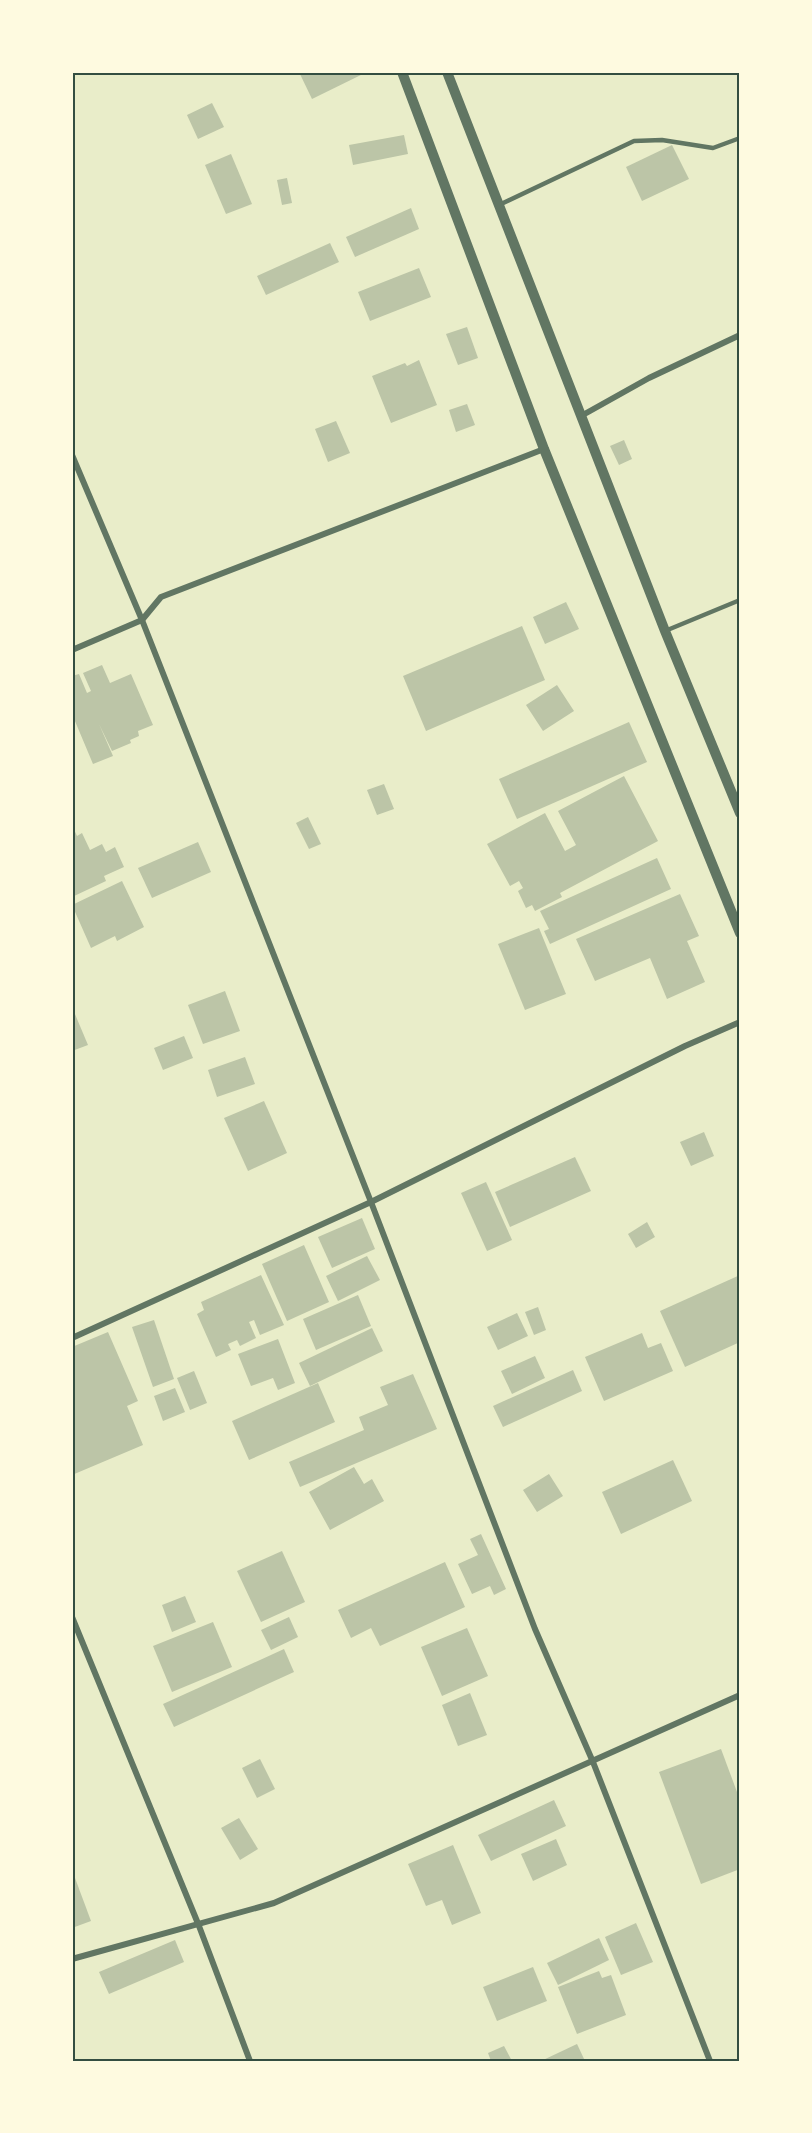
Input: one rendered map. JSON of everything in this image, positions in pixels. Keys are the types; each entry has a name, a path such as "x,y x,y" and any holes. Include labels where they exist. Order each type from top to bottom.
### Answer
{"street":[{"path":"402,72 544,449 740,933"},
{"path":"447,72 665,632 740,813"},
{"path":"581,416 649,378 740,335"},
{"path":"72,650 142,620 161,597 544,449"},
{"path":"72,455 142,620 371,1202 535,1629 593,1762 710,2061"},
{"path":"72,1338 371,1202 685,1046 740,1022"},
{"path":"72,1617 199,1926 250,2061"},
{"path":"72,1959 274,1904 740,1695"}],"lane":[{"path":"499,206 634,141 662,140 713,148 740,138"},
{"path":"665,632 740,600"}],"building":[{"path":"299,72 367,72 312,99"},
{"path":"212,103 224,127 198,139 187,115"},
{"path":"404,135 408,154 353,165 349,145"},
{"path":"672,145 689,179 642,201 626,167"},
{"path":"231,154 252,204 226,214 205,165"},
{"path":"287,178 292,203 282,205 277,180"},
{"path":"411,208 419,229 355,257 346,237"},
{"path":"330,243 339,262 266,295 257,276"},
{"path":"419,268 431,297 370,321 358,292"},
{"path":"467,327 478,358 458,365 446,334"},
{"path":"419,360 437,405 391,423 372,376 405,363 407,366"},
{"path":"467,404 475,425 456,432 449,410"},
{"path":"336,421 350,453 328,462 315,429"},
{"path":"624,440 632,459 619,465 610,446"},
{"path":"566,602 579,629 545,644 533,617"},
{"path":"522,626 545,680 426,731 403,676"},
{"path":"102,665 110,683 131,674 153,725 138,731 139,736 130,740 131,743 112,751 99,724 113,756 93,764 72,714 72,676 79,674 87,693 91,691 83,673"},
{"path":"557,685 574,711 543,731 526,705"},
{"path":"629,722 647,762 517,819 499,779"},
{"path":"624,776 658,841 560,893 562,897 535,911 532,905 526,908 518,891 523,888 519,881 510,886 487,844 545,813 565,851 576,845 558,811"},
{"path":"384,784 394,809 377,815 367,790"},
{"path":"308,817 321,844 309,849 296,823"},
{"path":"72,825 77,836 82,833 90,850 102,844 106,852 115,847 124,867 104,876 106,881 72,897"},
{"path":"198,842 211,872 152,898 138,868"},
{"path":"657,858 671,889 550,944 544,931 549,929 540,911"},
{"path":"122,881 144,927 117,941 115,936 91,948 72,905"},
{"path":"680,894 699,936 687,941 705,982 667,999 650,958 595,981 576,939"},
{"path":"539,928 566,994 525,1010 498,944"},
{"path":"225,991 240,1031 203,1044 188,1005"},
{"path":"72,1007 88,1045 72,1051"},
{"path":"184,1036 193,1058 163,1070 154,1048"},
{"path":"245,1057 255,1084 217,1097 208,1070"},
{"path":"264,1101 287,1153 248,1171 224,1118"},
{"path":"704,1132 714,1156 691,1166 680,1142"},
{"path":"575,1157 591,1191 510,1227 495,1192"},
{"path":"486,1182 512,1240 487,1251 461,1193"},
{"path":"362,1218 375,1249 332,1268 318,1237"},
{"path":"647,1222 655,1237 636,1248 628,1234"},
{"path":"304,1245 329,1302 287,1321 262,1264"},
{"path":"367,1256 380,1280 338,1301 326,1276"},
{"path":"261,1275 284,1325 260,1335 254,1320 249,1322 256,1338 240,1346 237,1340 228,1344 231,1350 216,1357 197,1314 204,1310 201,1302"},
{"path":"740,1275 740,1342 685,1367 660,1311"},
{"path":"358,1295 371,1326 316,1350 303,1319"},
{"path":"538,1307 546,1330 534,1335 525,1312"},
{"path":"517,1313 528,1336 498,1350 487,1327"},
{"path":"154,1320 174,1379 153,1387 132,1327"},
{"path":"372,1328 383,1351 310,1386 299,1363"},
{"path":"108,1332 138,1401 127,1406 143,1445 72,1475 72,1347"},
{"path":"642,1333 648,1348 661,1343 673,1371 604,1401 585,1357"},
{"path":"278,1339 295,1383 278,1390 273,1378 251,1386 238,1354"},
{"path":"535,1356 545,1378 512,1394 501,1371"},
{"path":"573,1370 582,1391 503,1427 493,1406"},
{"path":"194,1371 207,1403 190,1410 177,1378"},
{"path":"413,1374 437,1429 300,1487 289,1462 364,1430 359,1417 388,1405 380,1387"},
{"path":"318,1383 335,1422 249,1460 232,1421"},
{"path":"175,1388 185,1412 163,1421 154,1396"},
{"path":"673,1460 692,1501 621,1534 602,1492"},
{"path":"354,1467 364,1484 372,1479 384,1501 330,1530 309,1492"},
{"path":"549,1474 563,1496 537,1512 523,1490"},
{"path":"481,1534 506,1589 494,1595 490,1586 472,1594 458,1564 478,1555 470,1539"},
{"path":"282,1551 305,1602 261,1622 237,1571"},
{"path":"445,1562 465,1607 380,1646 371,1628 351,1638 338,1610"},
{"path":"185,1596 196,1622 172,1632 162,1605"},
{"path":"289,1617 298,1637 271,1650 261,1630"},
{"path":"213,1622 232,1667 172,1692 153,1646"},
{"path":"467,1628 488,1676 442,1696 421,1647"},
{"path":"284,1649 294,1672 174,1727 163,1704"},
{"path":"470,1693 487,1735 458,1746 442,1705"},
{"path":"721,1749 740,1800 740,1869 701,1884 659,1772"},
{"path":"260,1759 275,1789 257,1798 242,1768"},
{"path":"554,1800 566,1826 491,1861 478,1835"},
{"path":"239,1818 258,1849 240,1860 221,1828"},
{"path":"556,1839 567,1865 533,1881 521,1854"},
{"path":"453,1845 481,1913 452,1925 442,1900 426,1906 408,1864"},
{"path":"75,1878 91,1921 72,1928 72,1879"},
{"path":"636,1923 653,1962 621,1975 605,1937"},
{"path":"599,1938 609,1960 558,1985 547,1963"},
{"path":"175,1940 184,1962 109,1994 99,1972"},
{"path":"533,1967 547,2001 497,2021 483,1987"},
{"path":"599,1971 602,1978 611,1975 626,2015 577,2034 558,1987"},
{"path":"577,2044 585,2061 541,2061"},
{"path":"504,2046 512,2061 491,2061 488,2053"}]}
